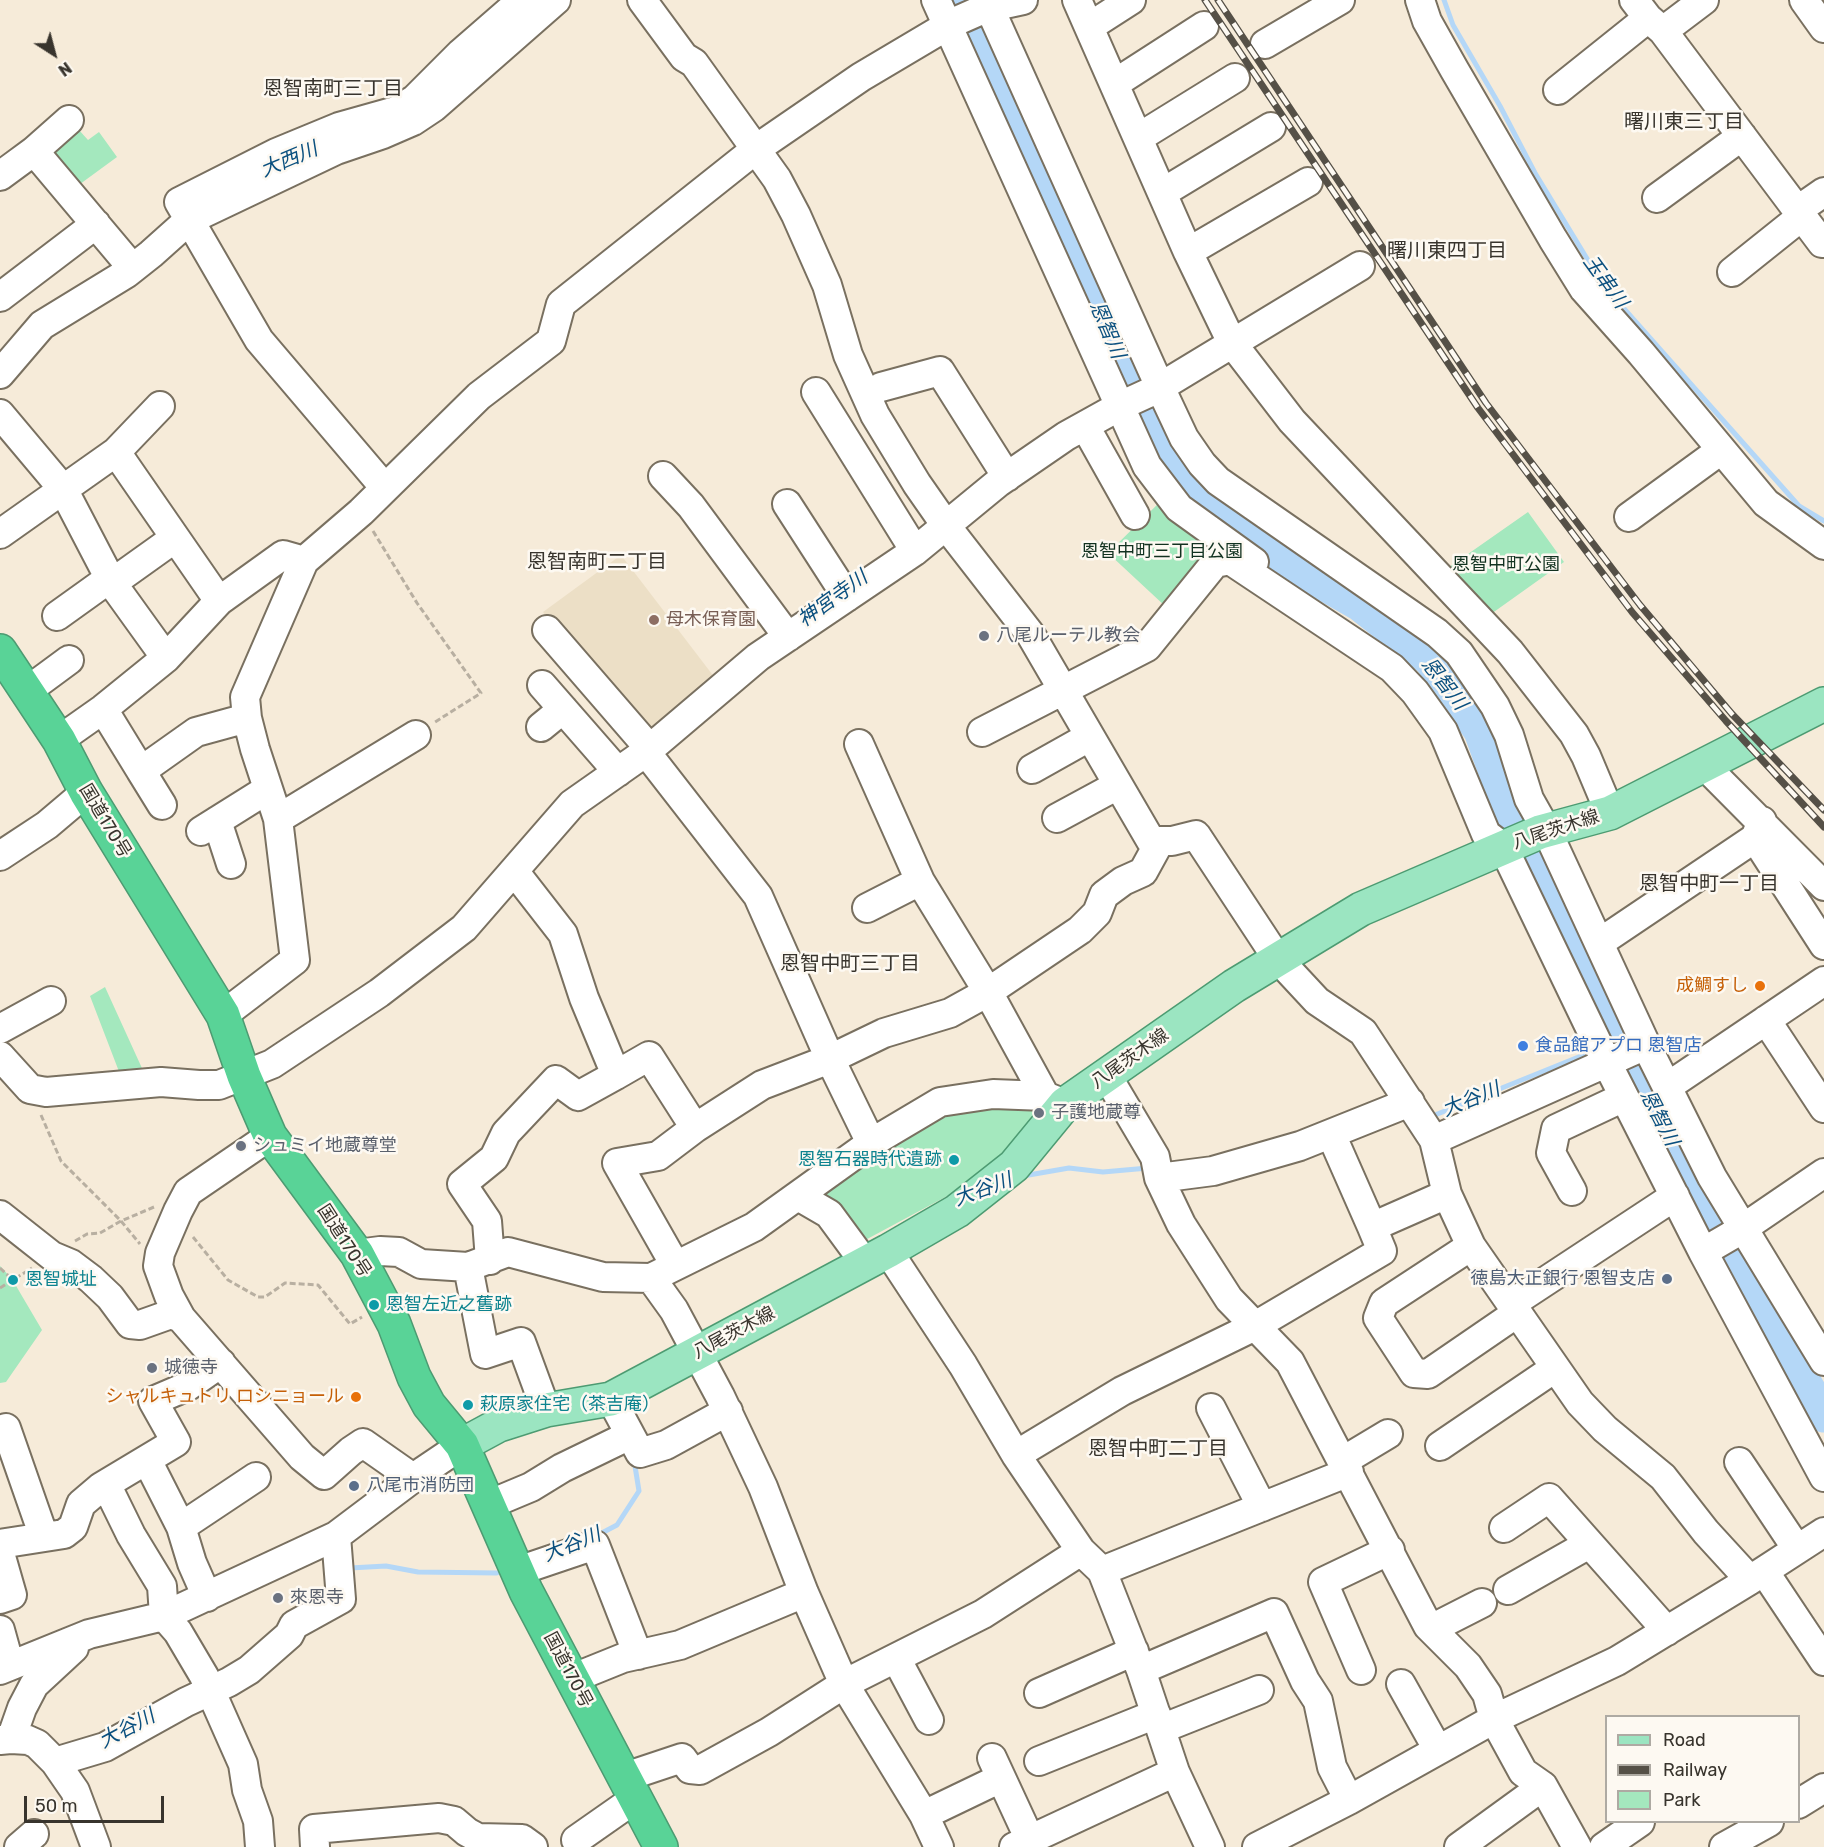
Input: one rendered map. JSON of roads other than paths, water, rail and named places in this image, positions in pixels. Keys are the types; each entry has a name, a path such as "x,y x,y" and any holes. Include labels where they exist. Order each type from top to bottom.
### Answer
{"highway":[{"name":"国道170号","path":"0,651 15,686 59,740 86,792 223,1015 244,1076 270,1136 357,1254 375,1308 394,1324 414,1377 429,1405 462,1445 518,1571 571,1679 631,1787 661,1847"}],"main road":[{"name":"八尾茨木線","path":"462,1445 499,1425 546,1410 612,1399 877,1257 957,1211 1014,1166 1055,1100 1107,1076 1196,1011 1277,958 1361,909 1506,846 1543,832 1610,813 1824,704"}],"street":[{"path":"385,488 259,340 179,202 276,153 339,127 396,111 415,99 461,53 522,0"},
{"path":"0,374 42,325 126,273 151,255 189,220 336,150 413,121 434,107 556,0"},
{"path":"642,0 684,57 694,63 777,179 801,225 827,285 848,355 875,415 917,484 947,527 1031,635 1151,841 1172,841 1196,835 1277,958 1317,1001 1363,1032 1434,1140 1447,1194 1471,1246 1580,1403 1605,1429 1663,1477 1706,1532 1757,1576 1824,1661"},
{"path":"223,1015 295,960 278,819 246,718 245,697 304,561 361,512 479,396 551,341 561,304 756,149 945,16 987,5 1023,0"},
{"path":"1077,0 1188,252 1232,343 1292,421 1510,652 1574,734 1610,813"},
{"path":"1089,27 1131,0"},
{"path":"1265,44 1301,10 1340,0"},
{"path":"1420,0 1427,21 1454,69 1552,239 1584,289 1641,353 1766,503 1819,533"},
{"path":"1558,90 1648,16 1704,0"},
{"path":"1804,0 1824,27"},
{"path":"987,5 1158,388 1184,438 1202,464 1218,481 1437,633 1459,653 1495,706 1509,735 1529,799 1543,832 1599,943 1644,1047 1741,1230 1824,1361"},
{"path":"945,16 1122,405 1147,466 1179,508 1212,534 1379,646 1392,668"},
{"path":"1648,16 1822,243"},
{"path":"1114,84 1204,26"},
{"path":"1138,138 1235,78"},
{"path":"0,176 34,151 69,120"},
{"path":"1162,193 1271,127"},
{"path":"1657,198 1742,136"},
{"path":"34,151 124,258"},
{"path":"1188,252 1308,182"},
{"path":"1732,272 1824,192"},
{"path":"0,297 96,224"},
{"path":"0,1056 30,1089 46,1092 67,1092 161,1082 219,1084 272,1064 379,993 464,928 572,804 612,766 648,750 758,657 915,551 1007,477 1066,436 1158,388 1360,266"},
{"path":"881,387 940,371 1007,477"},
{"path":"816,392 915,551"},
{"path":"0,534 116,452 160,406"},
{"path":"0,414 63,489 111,580 166,658"},
{"path":"1085,426 1135,515"},
{"path":"1629,517 1721,450"},
{"path":"116,452 219,601"},
{"path":"663,476 691,507 788,637"},
{"path":"787,504 847,597"},
{"path":"57,616 176,538"},
{"path":"59,740 103,709 166,658 219,601 283,555 304,561"},
{"path":"982,732 1147,647 1215,563 1230,560 1392,668 1416,692 1443,731 1486,834 1506,846 1624,1097 1703,1252 1824,1477"},
{"path":"547,630 648,750 758,896 830,1059 871,1143"},
{"path":"15,686 69,660"},
{"path":"542,685 612,766"},
{"path":"103,709 162,805"},
{"path":"541,727 563,709"},
{"path":"141,771 196,732 246,718"},
{"path":"278,819 416,735"},
{"path":"1032,769 1089,737"},
{"path":"859,744 920,881 1055,1100"},
{"path":"1705,766 1759,830 1824,886"},
{"path":"1057,818 1118,786"},
{"path":"231,864 209,826 268,789"},
{"path":"0,856 47,825 86,792"},
{"path":"1599,943 1759,830"},
{"path":"1759,830 1824,945"},
{"path":"939,1847 924,1815 844,1684 804,1593 764,1488 728,1411 674,1310 663,1272 617,1163 658,1156 695,1128 762,1084 830,1059 884,1034 950,1013 988,992 1080,930 1097,914 1104,895 1123,880 1143,872 1160,841"},
{"path":"514,871 563,934 584,998 616,1075"},
{"path":"867,908 920,881"},
{"path":"1667,1087 1824,981"},
{"path":"0,1029 51,1001"},
{"path":"1766,1020 1824,1108"},
{"path":"1434,1140 1644,1047"},
{"path":"546,1410 521,1342 485,1354 479,1264 487,1221 462,1184 494,1158 506,1133 556,1080 578,1096 649,1056 695,1128"},
{"path":"1107,1076 1155,1157 1159,1178 1181,1224 1229,1299 1290,1362 1428,1626 1468,1666 1487,1694 1494,1719 1523,1772 1543,1786 1577,1847"},
{"path":"357,1254 380,1251 399,1252 421,1264 479,1264 508,1252 603,1277 663,1272 754,1227 871,1143 940,1102 993,1094 1055,1100"},
{"path":"1572,1191 1551,1153 1556,1129 1624,1097"},
{"path":"1159,1178 1214,1171 1300,1146 1410,1102"},
{"path":"1016,1455 1122,1391 1256,1326 1382,1251 1331,1134"},
{"path":"270,1136 188,1192 160,1253 158,1266 169,1296 181,1318 302,1457 324,1475 351,1450 363,1443 412,1478"},
{"path":"1703,1252 1823,1176"},
{"path":"1372,1227 1447,1194"},
{"path":"1471,1246 1384,1303 1378,1318 1414,1373 1428,1374 1514,1308 1675,1196"},
{"path":"798,1197 829,1214 877,1257 963,1365 1016,1455 1081,1551 1102,1571 1137,1661 1175,1772 1210,1847"},
{"path":"0,1215 52,1256 71,1264 91,1279 110,1297 130,1324 140,1325 171,1314 181,1318"},
{"path":"0,1544 64,1534 73,1527 81,1504 106,1484 176,1442 153,1401 189,1386 221,1363"},
{"path":"1440,1446 1555,1368"},
{"path":"612,1399 640,1453 666,1445 728,1411"},
{"path":"1212,1408 1262,1507"},
{"path":"0,1430 6,1428 44,1538"},
{"path":"1102,1571 1262,1507 1346,1466 1388,1434"},
{"path":"488,1504 531,1487 566,1466 630,1435"},
{"path":"0,1630 5,1668 88,1635 164,1616 336,1536 412,1478 462,1445"},
{"path":"147,1460 181,1527 192,1563 207,1596"},
{"path":"1739,1462 1797,1549"},
{"path":"181,1527 256,1477"},
{"path":"106,1484 131,1535 162,1586 164,1616 178,1632 211,1690 243,1764 247,1790 258,1821 260,1847"},
{"path":"1504,1528 1549,1498 1667,1631"},
{"path":"1258,1847 1349,1800 1494,1719 1617,1661 1757,1576 1824,1532"},
{"path":"55,1762 105,1747 159,1715 230,1682 249,1670 289,1635 294,1625 341,1599 336,1536"},
{"path":"1508,1590 1589,1544"},
{"path":"518,1571 595,1545 638,1655"},
{"path":"1361,1670 1323,1582 1390,1550"},
{"path":"576,1840 631,1787 682,1758 690,1769 700,1770 729,1755 844,1684 983,1614 1081,1551"},
{"path":"0,1553 12,1595 0,1599"},
{"path":"571,1679 623,1658 680,1645 804,1593"},
{"path":"1431,1629 1482,1603"},
{"path":"1039,1693 1274,1613 1305,1681 1318,1701 1332,1767 1349,1800"},
{"path":"88,1635 34,1685 5,1740 28,1740 37,1744 55,1762 75,1791 96,1847"},
{"path":"896,1658 929,1720"},
{"path":"1401,1684 1438,1750"},
{"path":"1039,1761 1259,1690"},
{"path":"924,1815 996,1768 1022,1843 1175,1772"},
{"path":"1459,1847 1543,1786"},
{"path":"1800,1803 1824,1788"},
{"path":"315,1847 314,1829 439,1818 454,1821 466,1832 478,1838 522,1839 533,1847"},
{"path":"1604,1847 1637,1823"},
{"path":"1724,1847 1766,1823"}],"waterway":[{"name":"恩智川","path":"964,0 1046,183 1155,441 1197,500 1264,550 1360,605 1430,660 1480,731 1511,816 1619,1040 1694,1185 1824,1416"},
{"name":"玉串川","path":"1444,0 1453,25 1500,106 1535,173 1603,285 1799,506 1824,521"},
{"name":"大谷川","path":"1608,1045 1619,1040"},
{"name":"大谷川","path":"1430,1117 1591,1052"},
{"name":"大谷川","path":"1023,1176 1069,1168 1103,1172 1148,1168"},
{"name":"大谷川","path":"596,1536 617,1525 639,1491 634,1460"},
{"name":"大谷川","path":"350,1571 350,1568 386,1566 418,1572 497,1573"}],"railway":[{"path":"1205,0 1478,408 1632,612 1726,721 1824,827"},
{"path":"1218,0 1486,403 1640,605 1732,714 1824,810"}],"place":[{"name":"母木保育園","path":"654,620"},
{"name":"八尾ルーテル教会","path":"984,636"},
{"name":"成鯛すし","path":"1760,986"},
{"name":"食品館アプロ 恩智店","path":"1523,1046"},
{"name":"子護地蔵尊","path":"1039,1113"},
{"name":"シュミイ地蔵尊堂","path":"241,1146"},
{"name":"恩智石器時代遺跡","path":"954,1160"},
{"name":"徳島大正銀行 恩智支店","path":"1667,1279"},
{"name":"恩智城址","path":"13,1280"},
{"name":"恩智左近之舊跡","path":"374,1305"},
{"name":"城徳寺","path":"152,1368"},
{"name":"シャルキュトリ ロシニョール","path":"356,1397"},
{"name":"萩原家住宅（茶吉庵）","path":"468,1405"},
{"name":"八尾市消防団","path":"354,1486"},
{"name":"來恩寺","path":"278,1598"}],"district":[{"name":"恩智南町三丁目","path":"333,89"},
{"name":"曙川東三丁目","path":"1684,122"},
{"name":"曙川東四丁目","path":"1447,251"},
{"name":"恩智南町二丁目","path":"597,562"},
{"name":"恩智中町一丁目","path":"1709,884"},
{"name":"恩智中町三丁目","path":"850,964"},
{"name":"恩智中町二丁目","path":"1158,1449"}],"water label":[{"name":"大西川","path":"289,160"},
{"name":"神宮寺川","path":"833,599"}],"park label":[{"name":"恩智中町三丁目公園","path":"1162,552"},
{"name":"恩智中町公園","path":"1506,565"}]}
